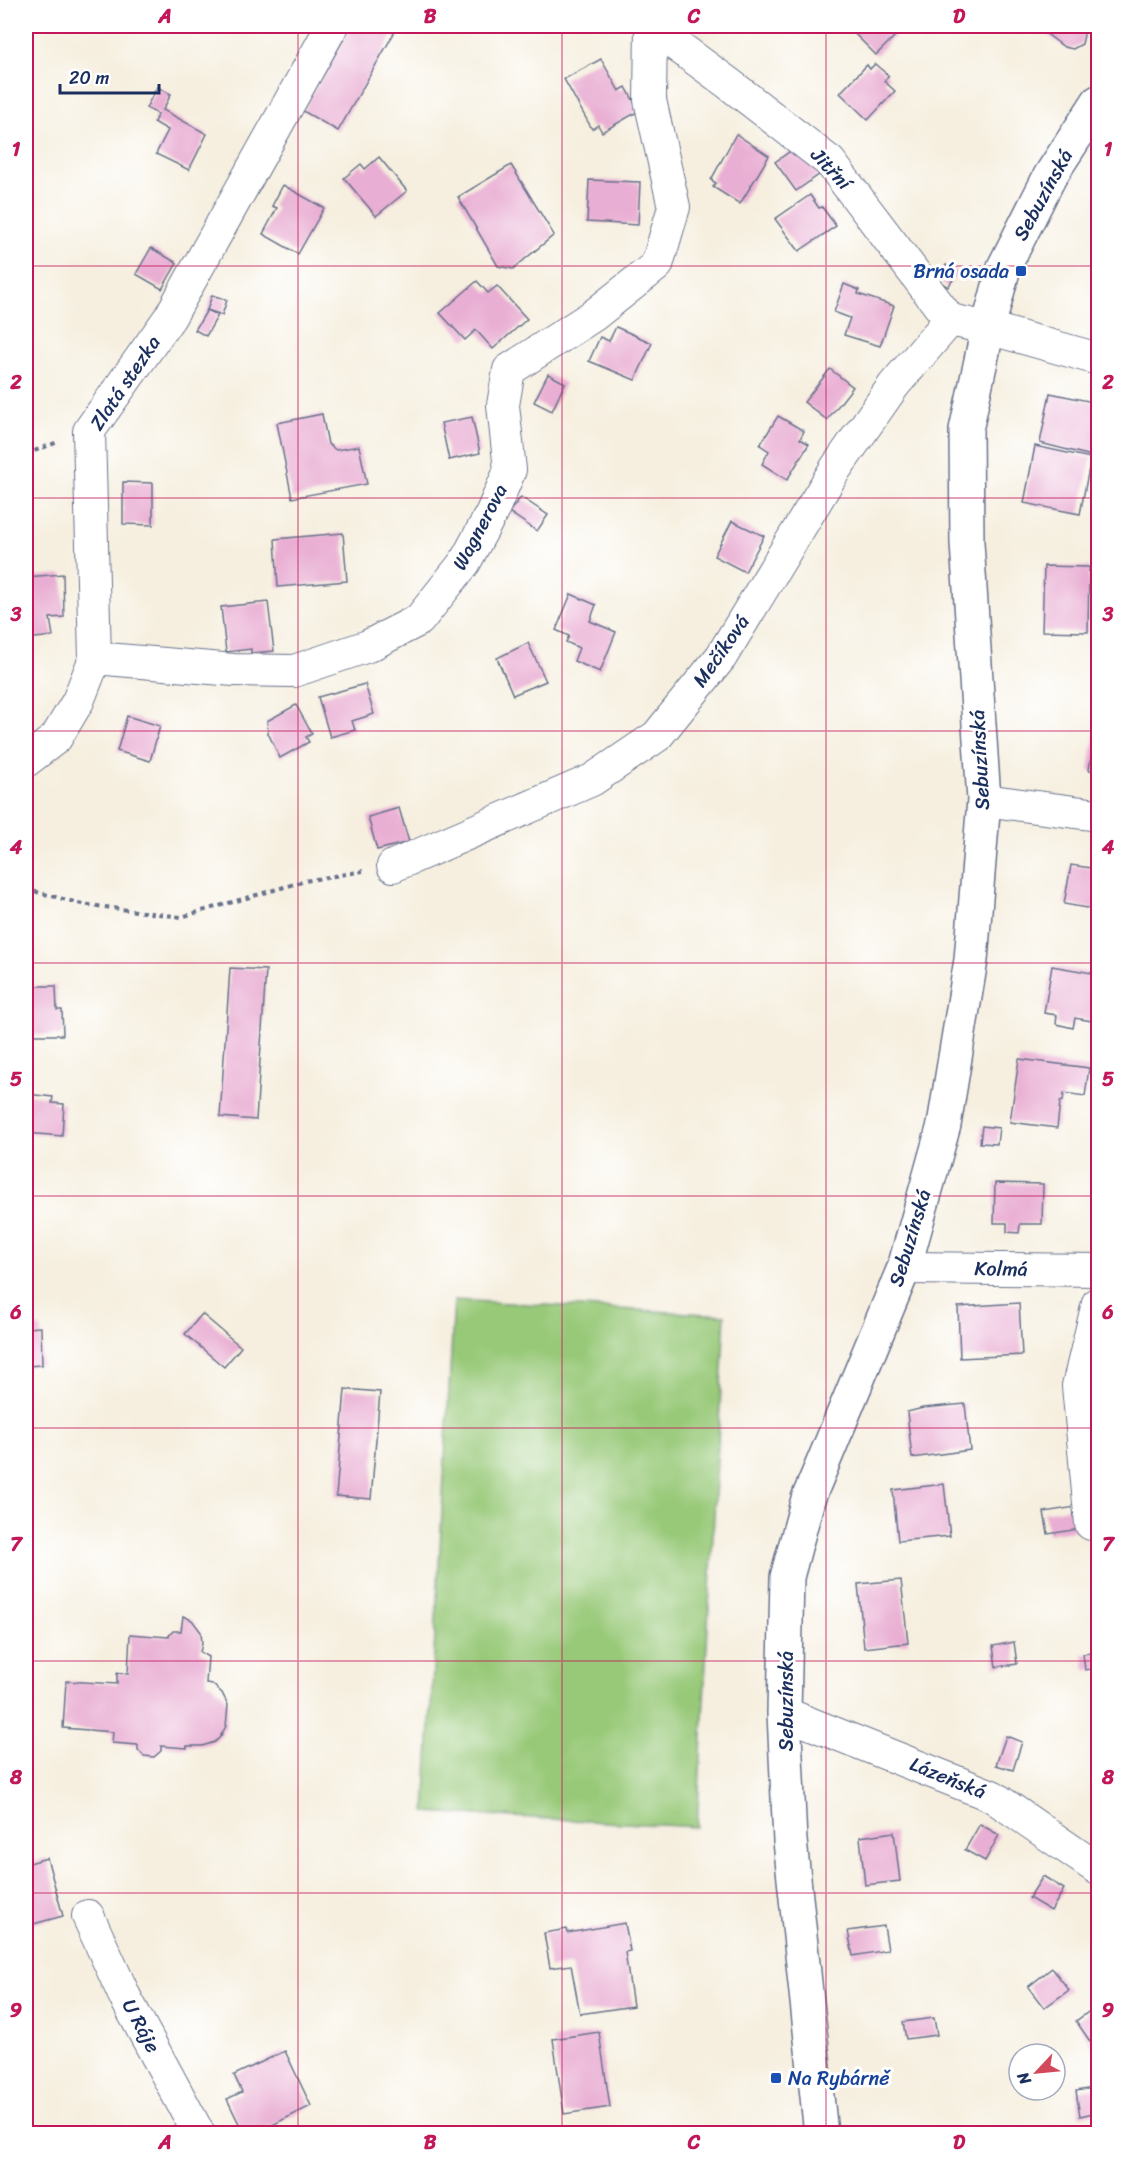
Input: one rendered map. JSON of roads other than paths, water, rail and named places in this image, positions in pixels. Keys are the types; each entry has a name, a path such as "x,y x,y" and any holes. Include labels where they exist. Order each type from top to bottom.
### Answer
{"main road":[{"name":"Sebuzínská","path":"821,2133 790,1841 784,1713 787,1577 808,1498 904,1268 944,1125 971,960 984,800 967,543 966,430 987,328 1004,267 1050,176 1098,102"}],"street":[{"name":"Zlatá stezka","path":"26,761 56,738 78,701 95,658 89,431 170,317 332,26"},
{"name":"Wagnerova","path":"95,658 234,670 294,671 368,645 418,620 465,562 492,512 510,470 503,405 509,370 594,315 657,265 674,207 650,100 650,26"},
{"name":"Jitřní","path":"650,26 830,162 950,320"},
{"path":"950,320 1098,359"},
{"name":"Mečíková","path":"393,866 592,780 657,736 721,657 836,468 894,385 950,320"},
{"path":"984,800 1098,815"},
{"name":"Kolmá","path":"904,1268 1098,1270"},
{"path":"1090,1524 1078,1386 1098,1303"},
{"name":"Lázeňská","path":"784,1713 992,1796 1098,1869"},
{"name":"U Ráje","path":"88,1916 125,1997 199,2133"}],"place":[{"name":"Brná osada","path":"1021,271"},
{"name":"Na Rybárně","path":"776,2078"}]}
